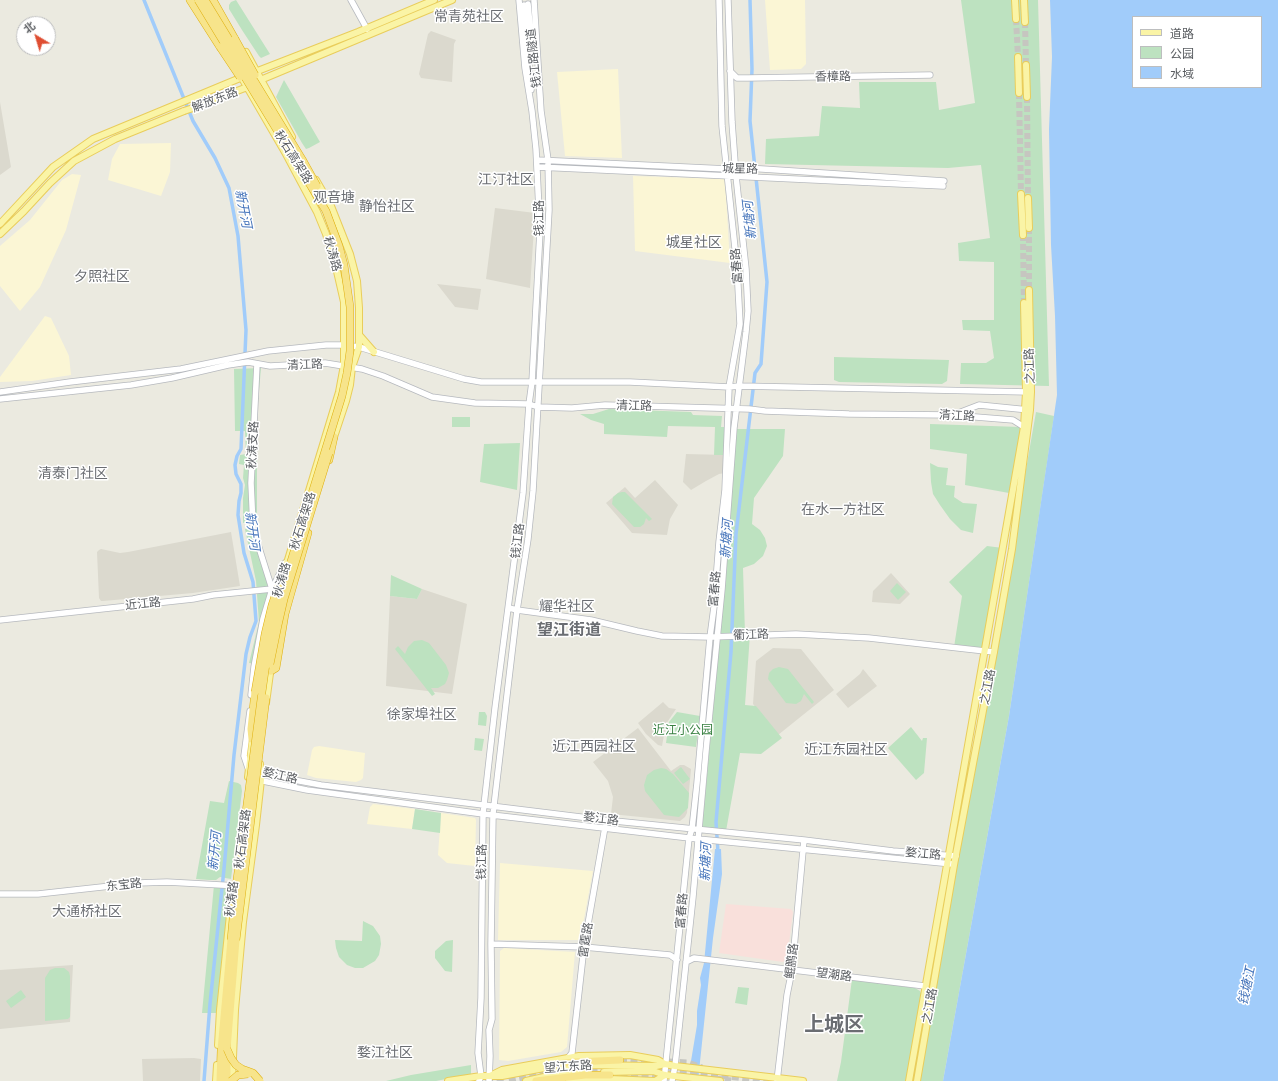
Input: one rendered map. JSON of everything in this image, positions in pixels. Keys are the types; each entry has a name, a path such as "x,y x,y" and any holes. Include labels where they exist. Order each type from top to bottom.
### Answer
{"highway":[{"path":"190,0 228,60 266,107"},
{"name":"秋石高架路","path":"198,0 266,107 302,159 331,213 345,252 354,304 354,336 351,373 334,437 282,606 269,669 236,940 227,1081"},
{"name":"秋石高架路","path":"205,0 326,211 339,246 348,287 351,329 347,373 337,412 282,591 268,646 236,887 221,1050 220,1081"},
{"path":"213,0 226,26 250,64 266,107"},
{"path":"270,672 276,668 292,587 334,437"},
{"path":"252,739 251,729 255,692 265,634 272,605 290,555 313,479 322,460"},
{"path":"228,1049 232,1060 238,1067 253,1073 259,1081"},
{"path":"549,1067 557,1064 574,1062 620,1060"},
{"path":"232,1081 238,1075 245,1073 253,1076 259,1081"},
{"path":"536,1081 585,1075 610,1075"}],"main road":[{"name":"秋涛路","path":"194,0 242,78 286,154 317,212 326,234 336,267 344,302 345,345 344,365 335,408 289,554 267,638 233,886 220,1010 216,1081"},
{"name":"秋涛路","path":"213,0 257,71 260,80 331,206 350,254 357,281 360,336 359,347 352,367 350,385 342,416 324,462 279,591 260,771 261,780 243,922 236,1002 232,1081"},
{"path":"351,0 368,28"},
{"path":"355,0 368,28"},
{"name":"解放东路","path":"0,224 49,171 76,150 105,134 434,0"},
{"name":"解放东路","path":"0,234 74,161 115,139 247,87 260,80 452,0"},
{"name":"钱江路","path":"480,1078 478,1053 481,998 483,805 523,493 529,404 532,382 540,231 538,167 532,111 525,68 519,0"},
{"name":"钱江路","path":"489,1078 489,1030 492,1019 491,944 493,814 517,610 528,539 533,491 549,210 548,160 540,111 534,0"},
{"name":"富春路","path":"665,1078 665,1064 689,838 692,829 725,490 729,387 740,324 737,267 722,126 719,0"},
{"name":"富春路","path":"672,1078 675,1066 686,962 722,589 738,386 748,311 746,269 736,176 730,86 728,0"},
{"path":"1015,0 1016,19"},
{"path":"1024,0 1024,22"},
{"name":"钱江路隧道","path":"532,111 526,5 540,111"},
{"path":"1018,58 1019,93"},
{"path":"1026,65 1027,97"},
{"path":"730,71 737,78 730,86"},
{"name":"香樟路","path":"737,78 930,75"},
{"name":"城星路","path":"537,160 736,169 748,168 943,183 728,176 538,167"},
{"path":"1021,194 1023,235"},
{"path":"1028,198 1029,228"},
{"name":"之江路","path":"917,1081 954,865 1012,550 1028,410 1029,290"},
{"name":"之江路","path":"1024,303 1028,392"},
{"path":"360,336 374,352"},
{"name":"清江路","path":"228,362 249,354 268,351 326,345 345,345 359,347 464,379 481,382 630,382 729,387 754,386 1028,392"},
{"path":"0,392 228,362"},
{"path":"0,399 160,381 228,362"},
{"name":"清江路","path":"228,362 248,362 270,366 325,363 344,365 383,376 432,397 475,403 529,404 538,408 572,408 605,405 951,416 1013,420 1024,427"},
{"name":"秋涛支路","path":"253,526 251,483 257,364"},
{"path":"951,416 979,405 1028,410"},
{"name":"之江路","path":"909,1081 984,650 1028,410"},
{"path":"248,768 244,756 254,667 263,619 279,591 256,538"},
{"name":"近江路","path":"0,620 193,599 260,590 279,591"},
{"name":"衢江路","path":"509,608 591,620 662,636 710,637 796,634 854,637 994,652"},
{"name":"婺江路","path":"248,768 278,777 321,785 605,820 956,856"},
{"name":"婺江路","path":"248,777 307,790 483,814 698,839 720,840 954,865"},
{"name":"雷霆路","path":"572,1053 584,947 605,827"},
{"name":"鲲鹏路","path":"777,1079 785,1009 792,970 804,840"},
{"name":"东宝路","path":"0,894 38,894 138,883 167,882 248,887"},
{"path":"491,944 584,947 670,956 677,960"},
{"path":"670,956 678,952"},
{"path":"687,952 696,959"},
{"path":"686,962 696,959"},
{"name":"望潮路","path":"696,959 926,986"},
{"path":"568,1058 572,1053 578,1056"},
{"path":"489,1078 502,1070 578,1056 630,1055 658,1060 665,1064 675,1066 803,1081"},
{"name":"望江东路","path":"448,1081 489,1078 549,1067 555,1068 582,1065 656,1066 665,1064"},
{"name":"望江东路","path":"526,1081 573,1072 653,1071 665,1078 685,1077 720,1081"},
{"path":"569,1081 610,1079 655,1081 665,1078"}],"shaded area":[{"path":"765,0 805,0 806,64 801,69 770,70"},
{"path":"431,31 456,40 454,44 452,82 421,78 419,74 428,34"},
{"path":"618,69 622,158 565,156 557,72"},
{"path":"0,102 11,167 0,175"},
{"path":"171,143 170,172 161,196 108,180 112,159 120,144"},
{"path":"72,174 81,175 66,230 40,287 20,311 0,286 0,246 30,220 62,180"},
{"path":"633,176 725,179 730,263 635,251"},
{"path":"495,208 535,213 530,288 486,279"},
{"path":"437,284 481,289 478,310 455,307"},
{"path":"45,316 51,318 69,356 71,375 32,381 0,382 0,377"},
{"path":"686,454 726,455 725,473 719,474 691,490 683,482"},
{"path":"655,480 678,505 670,519 667,535 632,533 606,503 625,487 635,498"},
{"path":"231,532 240,586 193,593 103,601 99,598 97,552 101,549 120,553 128,552"},
{"path":"891,573 910,594 900,604 872,602 873,591"},
{"path":"422,589 467,604 452,694 386,686 390,596 417,599"},
{"path":"773,648 801,649 834,690 778,735 753,704 756,661"},
{"path":"863,669 877,686 848,708 836,694 860,674"},
{"path":"663,702 669,708 676,709 666,724 662,746 658,745 646,734 638,723"},
{"path":"638,728 671,771 680,765 684,765 691,769 687,813 680,821 611,814 613,797 608,781 593,762"},
{"path":"319,746 365,753 363,778 356,782 316,778 307,775 312,750 314,747"},
{"path":"373,804 415,809 412,829 367,824 370,807"},
{"path":"441,813 475,818 475,866 447,863 438,855"},
{"path":"500,863 593,871 580,940 498,940"},
{"path":"726,904 791,909 793,912 787,959 783,962 719,953"},
{"path":"504,948 575,952 567,1047 561,1052 508,1061 499,1060 500,951"},
{"path":"73,965 70,1022 0,1029 0,970"},
{"path":"142,1059 201,1059 200,1081 143,1081"}],"green space":[{"path":"236,0 270,54 261,58 242,30 229,9 231,2"},
{"path":"961,0 1038,0 1049,386 960,384 961,363 986,363 994,358 990,331 963,330 962,320 994,320 994,262 959,261 958,243 990,238 981,165 948,168 765,164 766,139 819,136 822,106 860,108 859,82 936,82 939,110 975,103"},
{"path":"284,80 320,142 309,148 306,149 302,143 276,97"},
{"path":"834,357 949,360 947,381 942,384 839,382 834,380"},
{"path":"261,368 257,414 257,521 243,523 243,498 245,485 243,478 244,465 239,464 240,455 246,454 245,431 235,431 234,369"},
{"path":"609,409 691,412 693,415 722,416 721,427 728,427 726,455 714,455 715,427 668,426 667,437 604,434 604,424 591,420 580,414 593,414"},
{"path":"1036,412 1054,416 1009,716 943,1081 920,1081 956,856 994,652"},
{"path":"452,417 470,417 470,427 452,427"},
{"path":"930,424 1021,427 1009,493 965,485 967,454 930,449"},
{"path":"735,429 785,429 783,456 754,498 752,524 760,530 765,538 767,546 763,556 754,564 743,568 745,634 750,634 745,705 756,706 782,738 761,754 740,753 726,831 702,828 720,635"},
{"path":"520,443 517,490 480,482 484,444"},
{"path":"930,463 938,467 948,468 946,485 955,486 954,497 963,503 977,504 973,533 961,530 950,519 933,494"},
{"path":"625,492 652,519 649,521 646,518 644,524 640,527 634,527 612,504 613,497"},
{"path":"254,528 272,609 263,665 249,663 259,622 256,581 245,529"},
{"path":"987,546 1003,548 984,650 954,647 962,596 949,582"},
{"path":"391,575 422,589 417,599 390,596"},
{"path":"897,583 906,592 898,600 890,591"},
{"path":"422,640 429,643 446,665 449,673 445,684 438,688 431,688 435,694 432,696 395,649 398,646 405,654 408,647 414,641"},
{"path":"779,667 788,669 814,702 812,704 804,694 801,701 796,704 786,703 768,679 769,673 773,669"},
{"path":"479,712 485,712 487,716 486,726 478,725"},
{"name":"近江小公园","path":"677,712 700,716 696,747 666,743 669,722"},
{"path":"911,727 922,741 923,738 927,738 924,773 916,780 888,748"},
{"path":"475,738 484,739 482,751 474,750"},
{"path":"681,767 690,779 683,784 674,773"},
{"path":"661,768 666,769 673,774 689,793 688,808 679,817 664,815 645,791 644,785 647,775 654,770"},
{"path":"229,781 241,785 242,791 231,879 220,877 216,880 196,879 210,801 224,803"},
{"path":"415,809 441,813 440,833 412,829"},
{"path":"214,885 231,886 220,1013 202,1013"},
{"path":"363,921 373,926 380,936 381,944 379,955 375,961 363,968 355,968 347,965 339,957 335,940 362,941"},
{"path":"453,940 452,972 445,971 435,958 435,951 446,941"},
{"path":"55,968 64,968 69,972 70,1017 68,1019 45,1021 45,978 50,970"},
{"path":"852,979 915,988 920,991 922,996 907,1081 837,1081"},
{"path":"738,987 749,988 747,1005 735,1003"},
{"path":"21,990 26,997 11,1008 6,1001"},
{"path":"471,1065 471,1074 436,1081 386,1081 411,1075"}],"water":[{"name":"钱塘江","path":"1050,0 1278,0 1278,1081 943,1081 1009,716 1057,395 1051,245 1049,129 1052,57"},
{"path":"715,849 721,849 722,874 713,938 698,1081 690,1081 691,1061 697,1025 697,1011 701,985 700,978 704,963"}],"waterway":[{"name":"新开河","path":"144,0 193,121 215,158 229,188 238,236 246,330 241,449 237,456 235,465 236,474 241,484 238,515 244,553 253,582 256,621 246,654 234,755 204,1081"},
{"name":"新塘河","path":"718,852 716,822 731,652 736,534 755,373 761,364 767,282 750,121 752,69 750,0"}],"tunnel":[{"path":"1016,19 1018,57"},
{"path":"1025,22 1026,65"},
{"path":"1019,93 1021,194"},
{"path":"1027,97 1028,198"},
{"path":"1029,228 1029,290"},
{"path":"1023,235 1024,303"},
{"path":"620,1060 659,1062"},
{"path":"669,1062 687,1063 702,1068"},
{"path":"659,1068 772,1081"},
{"path":"580,1070 612,1069"},
{"path":"509,1081 544,1074"},
{"path":"610,1075 664,1078"},
{"path":"486,1081 506,1077"},
{"path":"714,1079 731,1081"}],"district":[{"name":"常青苑社区","path":"469,17"},
{"name":"江汀社区","path":"506,180"},
{"name":"观音塘","path":"334,198"},
{"name":"静怡社区","path":"387,207"},
{"name":"城星社区","path":"694,243"},
{"name":"夕照社区","path":"102,277"},
{"name":"清泰门社区","path":"73,474"},
{"name":"在水一方社区","path":"843,510"},
{"name":"耀华社区","path":"567,607"},
{"name":"望江街道","path":"569,630"},
{"name":"徐家埠社区","path":"422,715"},
{"name":"近江西园社区","path":"594,747"},
{"name":"近江东园社区","path":"846,750"},
{"name":"大通桥社区","path":"87,912"},
{"name":"上城区","path":"834,1025"},
{"name":"婺江社区","path":"385,1053"}]}
